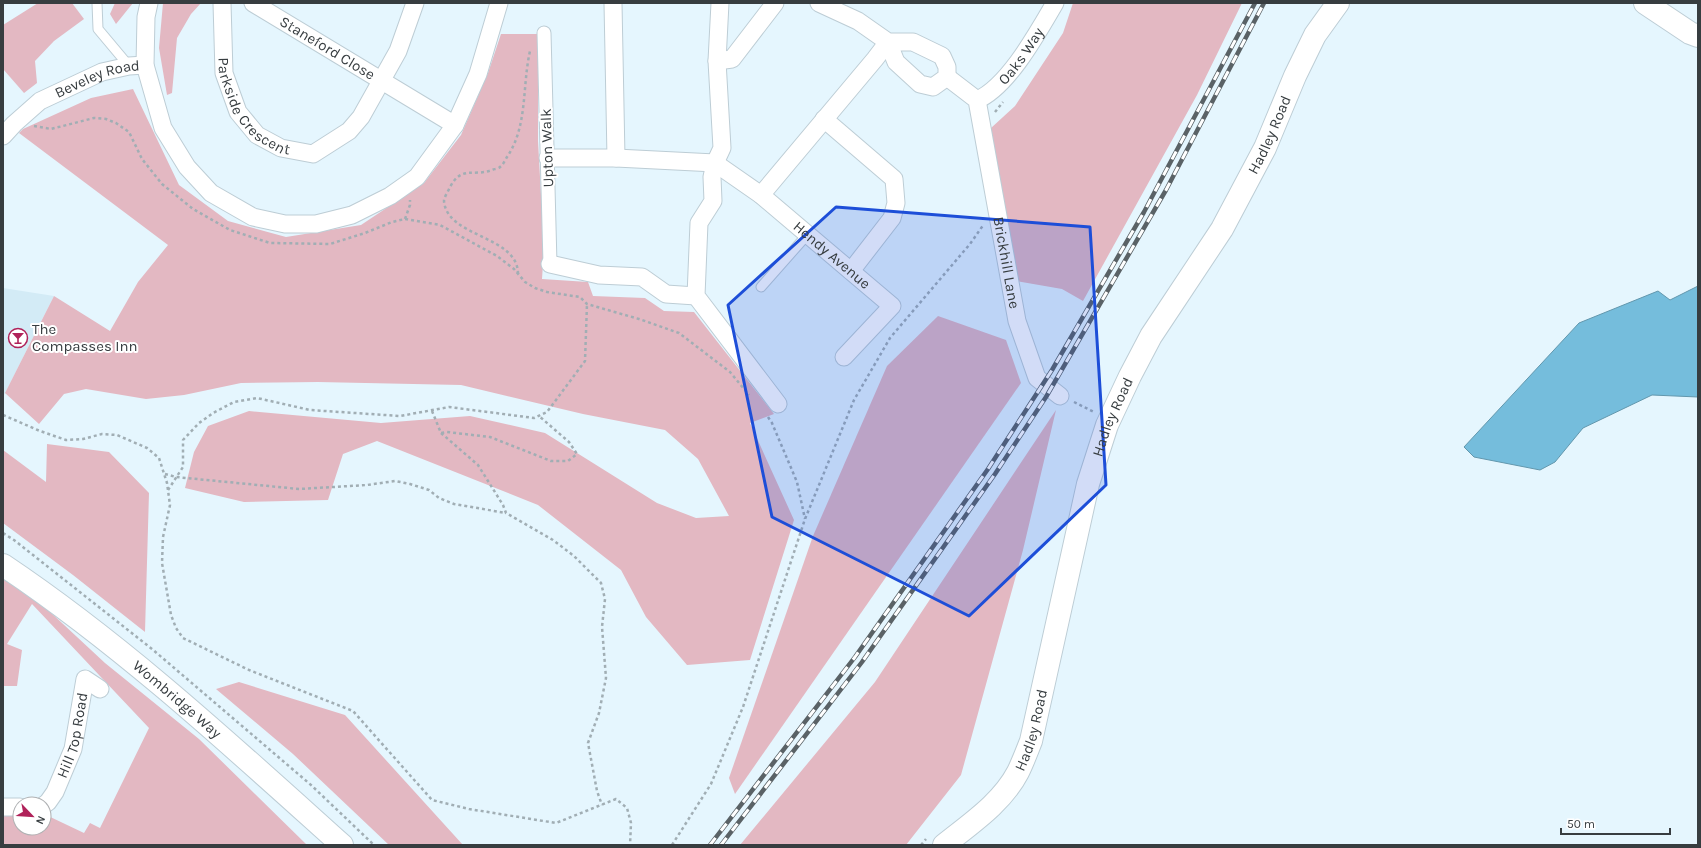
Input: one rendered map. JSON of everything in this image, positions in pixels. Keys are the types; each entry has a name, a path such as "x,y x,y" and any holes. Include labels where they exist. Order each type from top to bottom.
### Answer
{"street":[{"name":"Beveley Road","path":"3,136 40,101 102,72 137,66 149,3"},
{"name":"Parkside Crescent","path":"222,3 224,73 238,112 258,135 281,148 313,154 349,131 361,117 398,51 415,3"},
{"name":"Staneford Close","path":"253,3 455,125"},
{"path":"137,66 163,128 187,167 211,193 253,217 285,224 316,224 352,215 390,196 417,177 455,125 478,74 499,3"},
{"path":"614,3 616,158"},
{"path":"720,3 717,61 722,148 715,163 712,177 713,201 700,223 696,296 771,408"},
{"path":"717,61 732,59 775,3"},
{"path":"819,3 858,21 888,42 896,62 920,84 933,86 947,77"},
{"name":"Oaks Way","path":"977,100 987,96 1021,59 1055,3"},
{"name":"Hadley Road","path":"944,845 984,813 1001,795 1018,773 1031,741 1088,484 1109,420 1151,336 1222,229 1265,148 1295,76 1315,35 1338,3"},
{"path":"1645,3 1690,33 1698,36"},
{"name":"Upton Walk","path":"544,33 550,264"},
{"path":"888,42 913,42 942,56 947,67 947,77"},
{"path":"760,195 876,60 888,42"},
{"path":"947,77 977,100"},
{"name":"Brickhill Lane","path":"977,100 1017,321 1037,378 1060,396"},
{"path":"824,119 894,179 896,203 892,218 851,271"},
{"path":"548,158 616,158 715,163"},
{"name":"Hendy Avenue","path":"715,163 760,195 892,306 844,357"},
{"path":"550,264 599,275 642,276 666,294 696,296"},
{"name":"Wombridge Way","path":"3,565 47,595 89,627 224,739 342,845"},
{"name":"Hill Top Road","path":"52,796 73,749 85,679 100,689"}],"lane":[{"path":"97,3 98,29 137,66"},
{"path":"761,287 807,235"}],"path":[{"path":"518,274 518,266 511,253 456,222 446,209 444,199 454,181 462,173 486,172 500,167 513,149 521,124 527,62 532,41 544,33"},
{"path":"672,845 711,784 743,707 806,519 854,400 890,338 970,244 996,208"},
{"path":"168,490 183,467 183,440 199,423 212,413 234,402 257,398 310,410 400,416 449,407 534,418 539,416 548,412 585,361 587,304 639,319 679,333 730,372 754,400"},
{"path":"1060,396 1109,420"},
{"path":"771,408 772,423 797,482 806,519"},
{"path":"432,411 441,433 478,465 503,505 506,513"},
{"path":"3,416 66,440 83,439 102,434 117,435 147,448 159,458 168,490 170,506 163,538 162,563 171,615 176,628 183,638 249,670 353,711 432,800 468,809 556,823 616,799 627,808 631,823 630,845"},
{"path":"441,433 447,432 490,437 551,461 568,461 577,454 569,442 539,416"},
{"path":"164,474 176,477 299,489 395,482 410,484 428,490 439,498 454,504 506,513 554,540 574,556 601,583 605,599 602,627 606,678 599,713 588,743 597,791 602,805"}],"highlighted area":[{"path":"836,207 1090,227 1106,485 969,616 772,517 728,305"}],"shaded area":[{"path":"38,3 72,3 84,19 54,41 35,61 37,83 24,93 3,69 3,25"},
{"path":"115,3 133,3 116,24 110,14"},
{"path":"163,3 201,3 191,14 177,38 172,93 167,95 159,48"},
{"path":"1073,3 1242,3 1197,95 1083,301 1062,289 1016,281 991,128 1015,106 1063,33"},
{"path":"501,34 538,34 538,141 544,249 542,279 588,282 593,296 645,298 664,311 694,312 774,414 750,423 794,520 750,660 687,665 646,617 621,570 538,505 377,441 343,454 328,500 244,502 185,488 194,452 208,426 249,411 381,423 470,416 545,433 657,503 696,518 729,516 698,459 665,430 583,414 461,385 318,382 241,383 184,395 146,399 86,389 64,394 39,424 5,393 54,296 110,331 138,282 168,245 19,133 23,129 91,98 133,89 179,185 228,221 286,237 361,225 424,183 461,135 488,73"},
{"name":"The Compasses Inn","path":"3,288 54,296 3,397"},
{"path":"938,316 1006,340 1021,383 735,794 729,778 813,536 887,366"},
{"path":"1056,410 1023,550 961,775 906,845 740,845 875,682"},
{"path":"47,444 109,452 149,493 145,632 73,575 3,523 3,450 46,482"},
{"path":"3,575 34,597 105,663 199,739 307,845 3,845 3,814 12,814 12,836 52,836 52,818 84,833 90,823 100,828 149,728 32,604 7,644 22,650 17,686 3,686"},
{"path":"239,682 345,715 463,845 389,845 293,754 216,689"}],"water":[{"path":"1698,286 1698,397 1652,395 1583,428 1555,462 1540,470 1474,457 1464,447 1579,323 1658,291 1670,300"}],"railway":[{"path":"710,845 855,657 988,469 1052,370 1144,212 1255,3"},
{"path":"721,845 862,662 995,474 1046,397 1166,190 1264,3"}],"place":[{"name":"The Compasses Inn","path":"18,338"}]}
